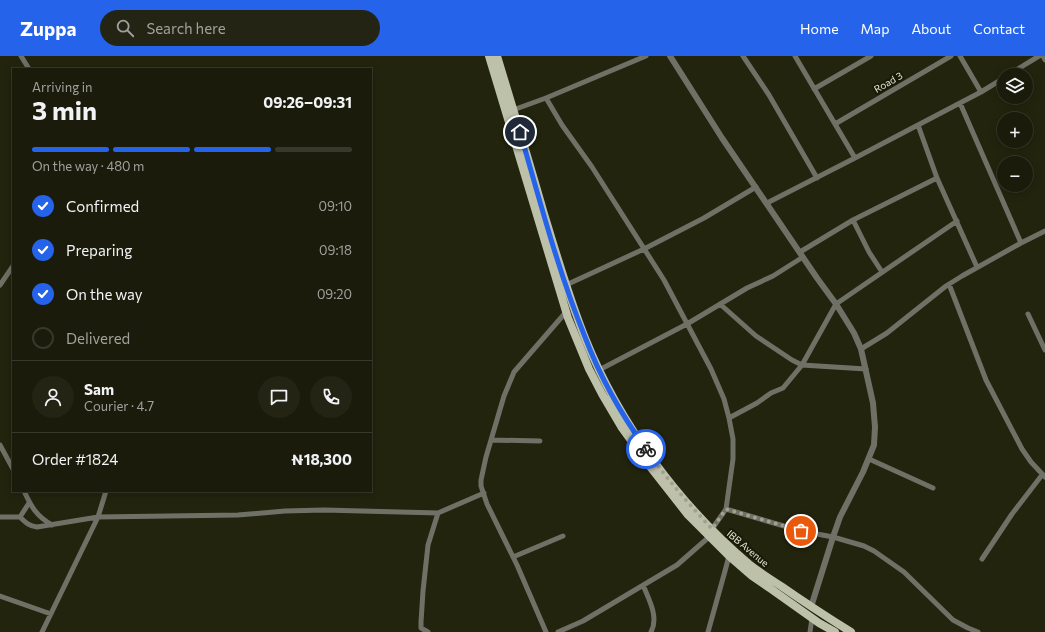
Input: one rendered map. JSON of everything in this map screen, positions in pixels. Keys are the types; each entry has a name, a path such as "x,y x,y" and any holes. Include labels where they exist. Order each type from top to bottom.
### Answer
{"main road":[{"path":"489,56 566,312 583,355 602,394 622,428 644,460 688,515 710,533 729,556 752,576 834,632"},
{"name":"IBB Avenue","path":"497,56 560,268 585,338 599,370 621,412 659,468 710,533 729,546 750,565 811,607 851,632"}],"street":[{"path":"21,56 28,68"},
{"path":"513,110 546,98 646,56"},
{"path":"670,56 722,138 836,304 854,333 861,349 873,403 875,428 874,445 863,472 840,517 811,607"},
{"path":"743,56 769,95 817,178"},
{"path":"795,56 855,158"},
{"path":"814,89 871,56"},
{"name":"Road 3","path":"835,124 951,56"},
{"path":"960,56 981,92"},
{"path":"1019,68 1039,56"},
{"path":"1043,56 1045,60"},
{"path":"767,203 997,82"},
{"path":"546,98 562,125 592,167 664,280 711,369 724,399 733,439 733,459 726,509 710,533 677,565 583,621 558,632"},
{"path":"960,103 1021,243"},
{"path":"918,125 937,178 977,267"},
{"path":"599,370 687,324 748,288 773,276 802,254 854,220 937,178"},
{"path":"566,285 644,249 704,218 756,187"},
{"path":"854,220 869,252 882,272"},
{"path":"729,418 757,403 771,393 783,388 802,365 836,304 957,221"},
{"path":"861,349 887,333 949,284 977,267 1045,231"},
{"path":"0,285 12,267"},
{"path":"949,284 986,380 1022,450 1030,462 1044,476 1012,514 982,559"},
{"path":"720,304 756,336 802,365 866,369"},
{"path":"546,632 513,557 487,504 481,486 481,480 486,457 504,396 514,372 566,312"},
{"path":"1028,314 1045,350"},
{"path":"491,440 540,441"},
{"path":"0,444 12,467"},
{"path":"868,459 933,488"},
{"path":"24,492 29,503 38,515 52,525"},
{"path":"42,632 98,517 106,492"},
{"path":"0,517 20,517 26,524 37,527 98,517 238,515 285,511 324,510 438,513 484,493"},
{"path":"20,517 29,503"},
{"path":"726,509 801,531 833,537 864,546 885,558 904,572 953,620 978,632"},
{"path":"428,632 421,628 423,591 428,545 438,513"},
{"path":"513,557 563,536"},
{"path":"708,632 729,556"},
{"path":"643,585 653,611 654,618 651,632"},
{"path":"0,596 51,614"},
{"path":"810,632 812,618"}],"way so far":[{"path":"646,449 673,486 694,511 712,529 726,509 801,531"}],"route":[{"path":"520,132 560,268 592,356 621,412 646,449"}]}
